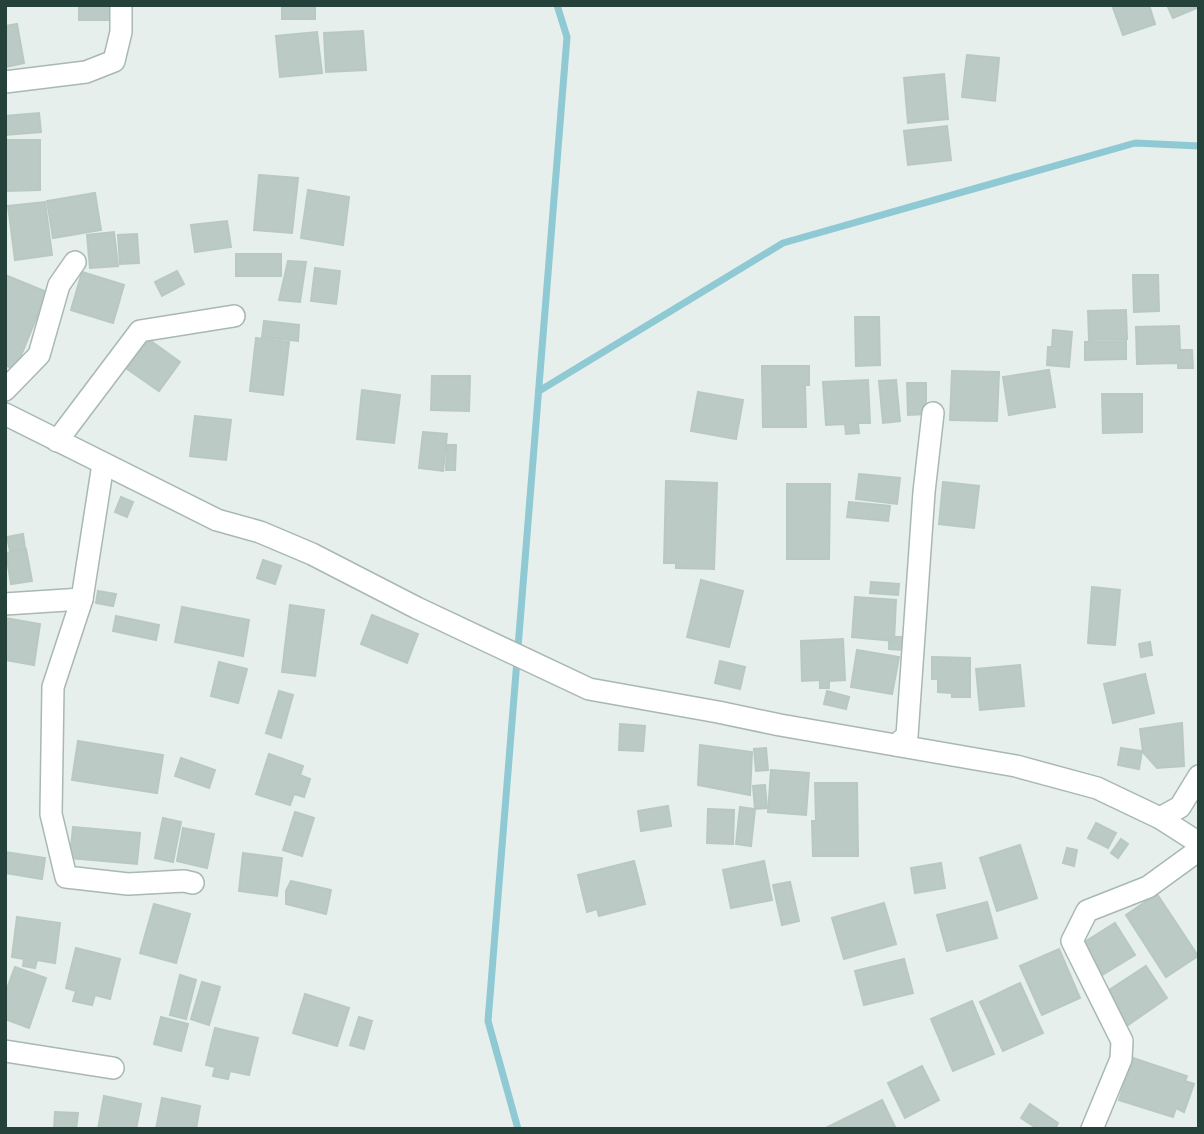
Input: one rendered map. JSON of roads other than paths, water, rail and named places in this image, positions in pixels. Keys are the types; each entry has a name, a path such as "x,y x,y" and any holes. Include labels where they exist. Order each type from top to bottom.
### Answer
{"street":[{"path":"5,82 86,72 114,61 121,32 121,5"},
{"path":"5,390 39,355 59,285 75,262"},
{"path":"57,441 140,331 234,316"},
{"path":"896,746 906,736 922,516 933,413"},
{"path":"10,423 83,452 217,520 260,532 312,554 417,608 589,689 1016,766 1097,788 1160,818 1199,843"},
{"path":"103,464 82,599 53,687 51,814 66,877 128,884 184,881 193,883"},
{"path":"5,604 82,599"},
{"path":"1160,818 1180,807 1199,776"},
{"path":"1092,1129 1121,1059 1122,1041 1072,941 1087,911 1148,887 1199,850"},
{"path":"5,1051 113,1068"}],"waterway":[{"path":"518,1129 488,1021 567,37 557,5"},
{"path":"539,391 783,243 1135,143 1199,146"}]}
